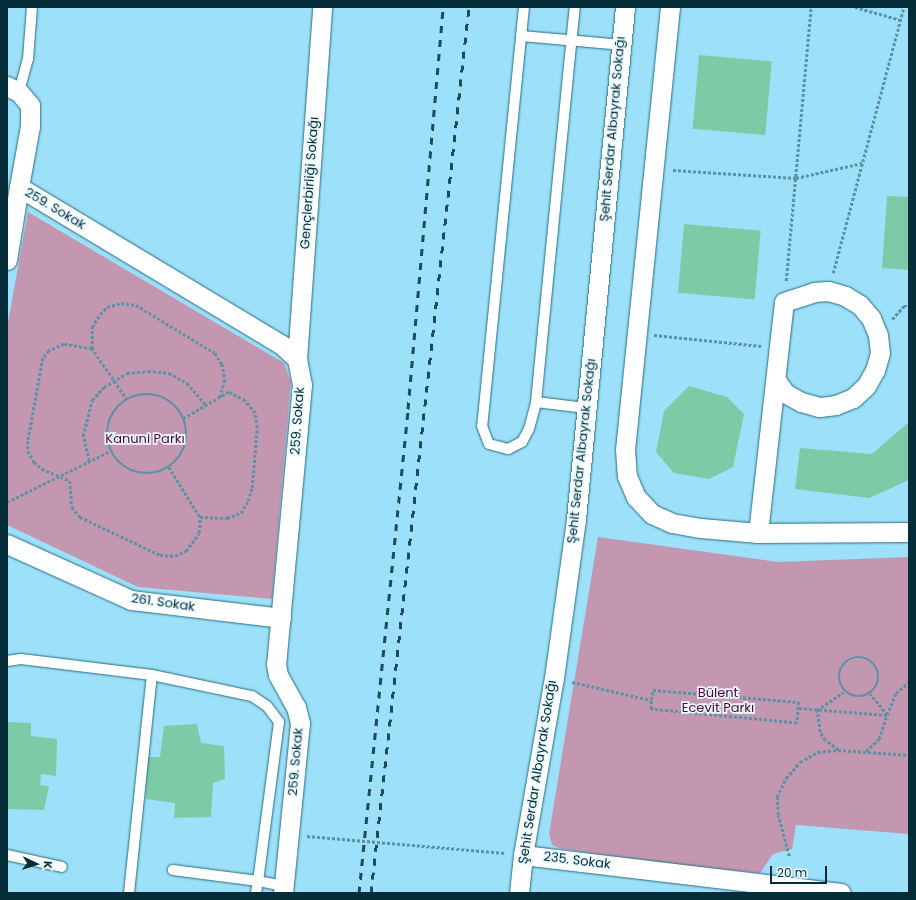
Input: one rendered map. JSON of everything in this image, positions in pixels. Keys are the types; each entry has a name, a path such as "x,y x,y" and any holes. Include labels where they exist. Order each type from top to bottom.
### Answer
{"street":[{"name":"Gençlerbirliği Sokağı","path":"298,359 322,7"},
{"name":"Şehit Serdar Albayrak Sokağı","path":"519,893 523,855 554,678 576,519 625,7"},
{"path":"670,7 625,449 627,476 636,497 652,514 672,523 758,533 909,532"},
{"name":"259. Sokak","path":"13,89 30,106 30,126 19,187 282,345 298,359 302,385 276,664 278,675 296,707 300,723 284,890"},
{"path":"7,260 19,187"},
{"path":"758,533 784,302 814,292 828,292 845,296 860,305 871,318 878,335 880,353 876,370 870,381 853,398 836,405 818,407 801,402 785,393 776,380"},
{"name":"261. Sokak","path":"7,544 131,600 281,618"},
{"name":"235. Sokak","path":"523,855 834,893"}],"lane":[{"path":"13,89 28,59 32,7"},
{"path":"524,7 484,394 482,426 489,444 508,449 522,442 529,430 536,402 575,7"},
{"path":"521,36 621,45"},
{"path":"536,402 586,408"},
{"path":"7,661 21,659 152,675 252,696 267,706 279,722 256,893"},
{"path":"129,893 152,675"},
{"path":"7,855 62,867"},
{"path":"173,870 258,881 284,890"}],"path":[{"path":"784,302 811,7"},
{"path":"855,7 901,20"},
{"path":"828,292 904,7"},
{"path":"654,168 796,178 862,163"},
{"path":"127,400 92,349 92,327 100,314 107,307 121,303 136,305 215,353 222,364 225,380 220,398"},
{"path":"636,334 779,348"},
{"path":"92,349 64,344 48,351 43,358 28,451 34,462 42,469 62,475 70,481 72,507 80,517 160,555 174,556 186,551 199,533 200,517 169,467"},
{"path":"89,461 83,436 86,418 92,400 113,380 126,373 148,371 169,373 187,383 206,405"},
{"path":"183,419 229,392 246,401 255,413 257,428 252,488 241,513 227,518 200,517"},
{"path":"144,394 156,395 168,400 178,409 183,419 186,434 184,448 178,460 169,467 155,474 141,474 129,470 118,462 110,451 108,426 112,414 127,400 144,394"},
{"path":"7,502 110,451"},
{"path":"858,657 871,661 878,672 878,685 870,694 856,697 844,692 839,680 841,666 846,661 858,657"},
{"path":"554,678 651,700"},
{"path":"866,751 879,739 896,693 909,682"},
{"path":"653,690 799,702 799,708 797,723 651,709 651,700 653,690"},
{"path":"817,710 844,692"},
{"path":"870,694 887,715"},
{"path":"799,708 887,715"},
{"path":"817,710 820,732 824,740 838,750"},
{"path":"789,856 778,815 777,797 786,778 800,762 818,752 838,750 909,755"},
{"path":"290,835 523,855"}],"green space":[{"name":"Kanuni Parkı","path":"28,212 284,363 291,382 272,599 138,587 7,525 7,328"},
{"name":"Bülent Ecevit Parkı","path":"598,537 778,562 909,557 909,834 796,825 792,849 773,854 760,873 680,865 562,849 552,845 549,834"}],"building":[{"path":"699,55 772,61 765,135 693,129"},
{"path":"887,196 909,197 909,270 882,268"},
{"path":"684,224 761,231 755,299 678,293"},
{"path":"689,386 727,397 744,414 733,467 709,479 674,473 656,452 664,411"},
{"path":"909,422 909,480 869,498 795,489 800,448 872,454"},
{"path":"7,722 31,723 31,736 57,739 56,776 41,774 40,785 49,786 44,810 7,809"},
{"path":"197,724 201,743 224,746 225,779 213,783 211,817 174,818 175,803 146,799 147,757 160,757 164,726"}],"railway":[{"path":"359,893 408,409 443,7"},
{"path":"371,893 469,7"}]}
